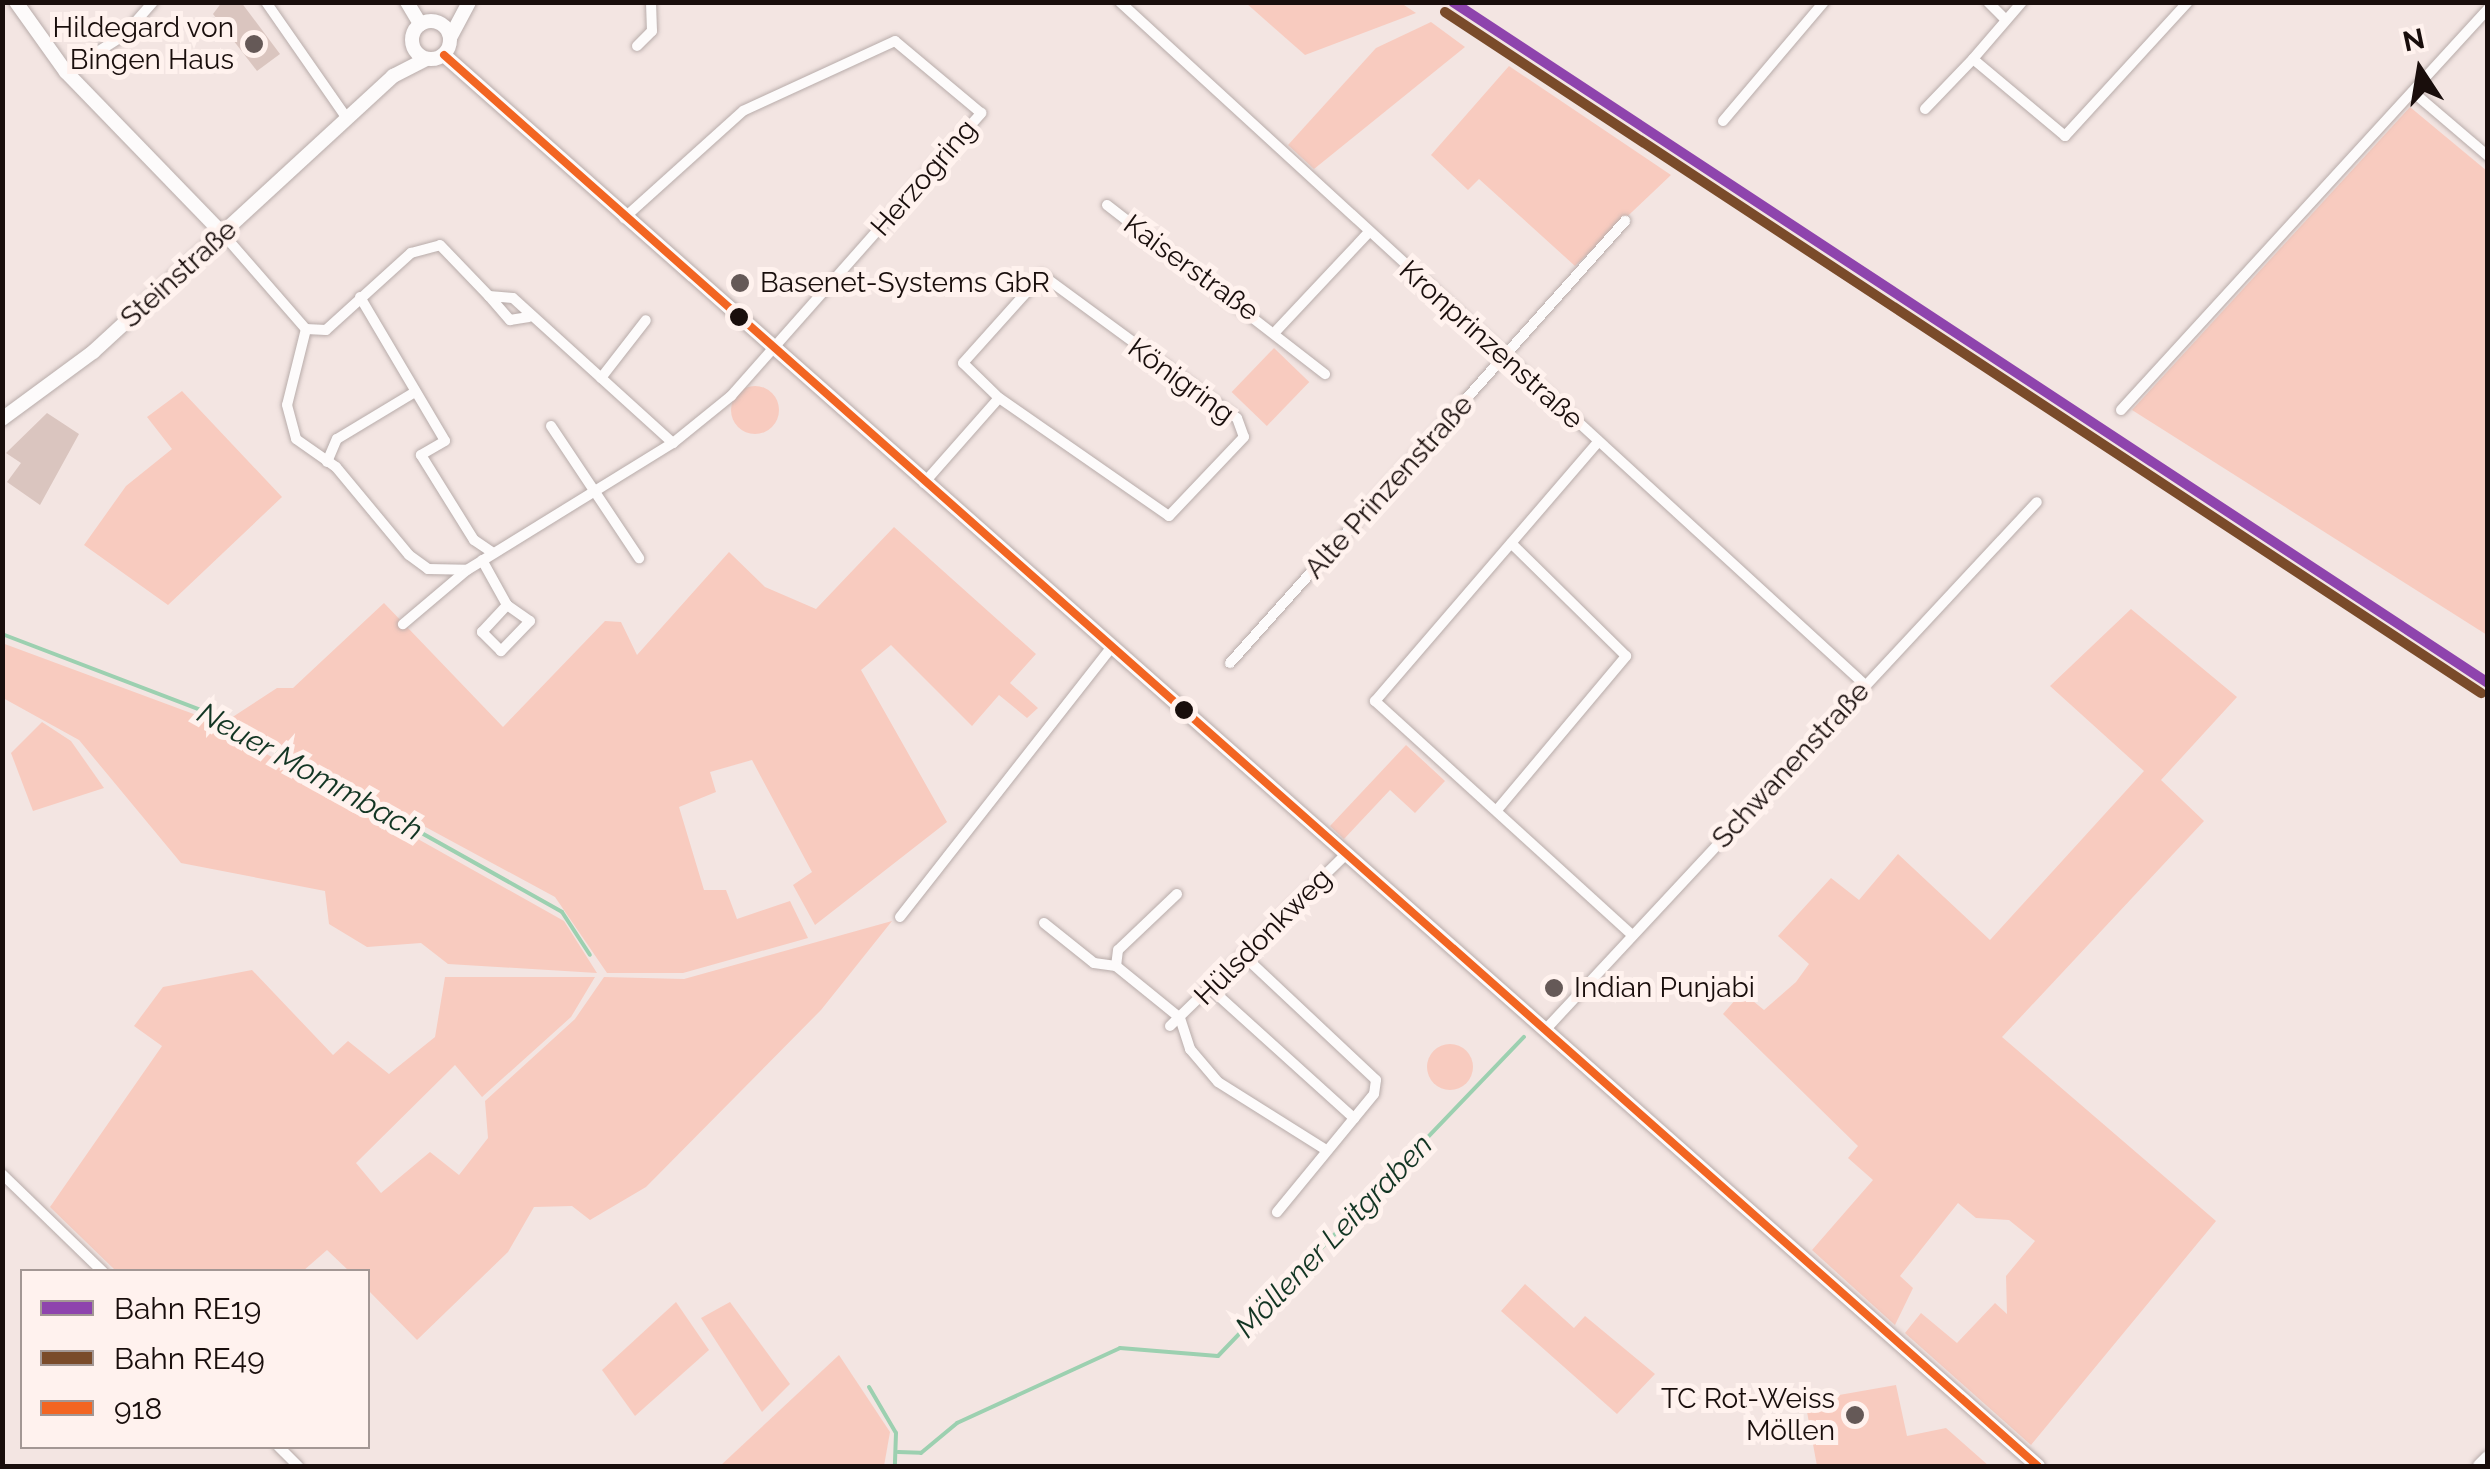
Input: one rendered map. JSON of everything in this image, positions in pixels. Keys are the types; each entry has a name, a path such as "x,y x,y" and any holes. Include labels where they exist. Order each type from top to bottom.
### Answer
{"main road":[{"path":"16,2 66,72 223,234"},
{"path":"407,2 420,24 413,46 426,59 444,55"},
{"path":"420,24 439,22 466,6"},
{"path":"444,55 466,6"},
{"path":"439,22 451,38"},
{"name":"Steinstraße","path":"2,419 223,234 393,76 413,46"},
{"path":"444,55 2038,1466"},
{"name":"Steinstraße","path":"393,76 426,59"},
{"path":"2480,1466 2488,1458"}],"street":[{"path":"66,72 124,35 154,2"},
{"path":"266,2 346,118"},
{"path":"637,46 652,32 650,2"},
{"name":"Kronprinzenstraße","path":"1120,2 1865,685"},
{"path":"1988,2 2006,20"},
{"path":"1926,109 2022,2"},
{"path":"1973,58 2064,136 2188,2"},
{"path":"1723,121 1817,5"},
{"path":"2121,410 2488,9"},
{"name":"Herzogring","path":"624,218 743,111 784,85 902,42 981,113 773,350"},
{"path":"2413,92 2488,156"},
{"name":"Kaiserstraße","path":"1106,205 1277,330 1326,374"},
{"name":"Alte Prinzenstraße","path":"1230,663 1625,220"},
{"name":"Kaiserstraße","path":"1277,330 1368,233"},
{"path":"223,234 306,329 326,330 422,244 440,245 510,320 529,318"},
{"name":"Königring","path":"1042,275 1237,418 1244,438 1169,516 999,398 963,363 1042,275"},
{"path":"489,296 513,298 529,318 674,442"},
{"path":"360,297 446,441 421,455 474,540 494,554"},
{"path":"602,378 646,320"},
{"path":"306,329 288,421 404,539 408,555 428,570 467,570"},
{"path":"403,624 467,570 674,442 773,350"},
{"path":"327,462 337,438 416,392"},
{"path":"924,483 999,398"},
{"path":"551,426 639,558"},
{"path":"1598,442 1375,701 1632,935"},
{"name":"Schwanenstraße","path":"1546,1029 2037,502"},
{"path":"1496,810 1626,656 1511,543"},
{"path":"482,560 507,604 530,621 501,652 482,632 507,604"},
{"path":"900,917 1111,648"},
{"name":"Hülsdonkweg","path":"1170,1026 1345,855"},
{"path":"1116,966 1118,950 1177,894"},
{"name":"Hülsdonkweg","path":"1044,923 1094,963 1116,966 1180,1018"},
{"path":"1244,956 1368,1068 1374,1094 1323,1148 1277,1212"},
{"path":"1210,989 1354,1118"},
{"path":"1180,1018 1190,1049 1218,1082 1323,1148"},
{"path":"2,1174 100,1269"}],"shaded area":[{"path":"1246,3 1401,3 1416,13 1305,55"},
{"path":"1431,22 1465,47 1314,169 1288,145 1376,48"},
{"path":"1509,66 1671,175 1575,266 1479,179 1468,190 1431,155"},
{"path":"2410,107 2487,171 2487,635 2132,410"},
{"path":"1274,348 1309,382 1267,426 1232,392"},
{"path":"755,386 772,393 779,410 772,427 755,434 738,427 731,410 738,393"},
{"path":"182,391 282,497 168,605 84,545 126,486 172,449 147,417"},
{"path":"894,527 1036,654 1010,683 1038,708 1027,718 999,695 972,726 891,645 861,670 947,822 815,925 793,885 812,872 752,760 710,772 716,792 679,807 704,890 726,890 737,919 790,901 808,938 683,973 607,973 555,897 228,720 277,688 293,688 384,603 503,727 605,621 621,622 637,655 729,552 765,587 816,609"},
{"path":"2131,609 2237,697 2161,780 2204,821 2002,1037 2216,1221 2031,1445 1905,1333 1921,1313 1957,1343 1995,1303 2007,1314 2006,1276 2035,1241 2009,1220 1976,1218 1958,1203 1900,1276 1913,1288 1895,1325 1812,1250 1873,1180 1848,1158 1858,1146 1723,1014 1742,992 1764,1010 1796,982 1809,964 1778,936 1831,878 1859,900 1898,854 1990,940 2144,771 2050,686"},
{"path":"2,643 199,716 564,921 597,973 448,964 421,943 367,947 329,924 325,891 181,863 79,740 3,698"},
{"path":"42,722 71,741 104,788 33,811 11,753"},
{"path":"1406,745 1445,781 1415,813 1390,790 1344,839 1330,826"},
{"path":"892,921 821,1010 646,1187 590,1220 572,1206 534,1207 508,1252 417,1340 370,1292 370,1269 347,1269 327,1250 305,1269 114,1269 50,1207 162,1046 134,1026 163,987 252,970 333,1055 348,1041 389,1074 435,1037 445,977 595,977 571,1017 482,1097 455,1065 356,1163 381,1193 430,1152 459,1175 488,1138 485,1101 575,1019 604,977 684,979"},
{"path":"1450,1044 1466,1051 1473,1067 1466,1083 1450,1090 1434,1083 1427,1067 1434,1051"},
{"path":"1525,1284 1574,1328 1585,1316 1655,1374 1617,1414 1501,1311"},
{"path":"676,1302 709,1350 635,1416 602,1370"},
{"path":"730,1302 790,1384 762,1412 701,1318"},
{"path":"839,1355 890,1432 884,1466 720,1466"},
{"name":"TC Rot-Weiss Möllen","path":"1896,1385 1907,1436 1946,1428 1989,1466 1817,1466 1805,1401"}],"building":[{"name":"Hildegard von Bingen Haus","path":"222,2 241,2 280,54 257,71 213,14"},
{"path":"47,413 79,434 40,505 7,482 21,463 6,453"}],"waterway":[{"name":"Neuer Mommbach","path":"2,634 206,712 562,912 590,955"},
{"name":"Möllener Leitgraben","path":"898,1452 921,1453 957,1423 1120,1348 1218,1356 1524,1037"},
{"name":"Möllener Leitgraben","path":"869,1387 896,1433 895,1466"}],"rail line":[{"name":"RE19","path":"1453,2 2488,683"},
{"name":"RE49","path":"1445,12 2481,693"}],"transit line":[{"name":"918","path":"444,55 2038,1466"}],"place":[{"name":"Hildegard von Bingen Haus","path":"254,44"},
{"name":"Basenet-Systems GbR","path":"740,283"},
{"name":"Indian Punjabi","path":"1554,988"},
{"name":"TC Rot-Weiss Möllen","path":"1855,1415"}]}
